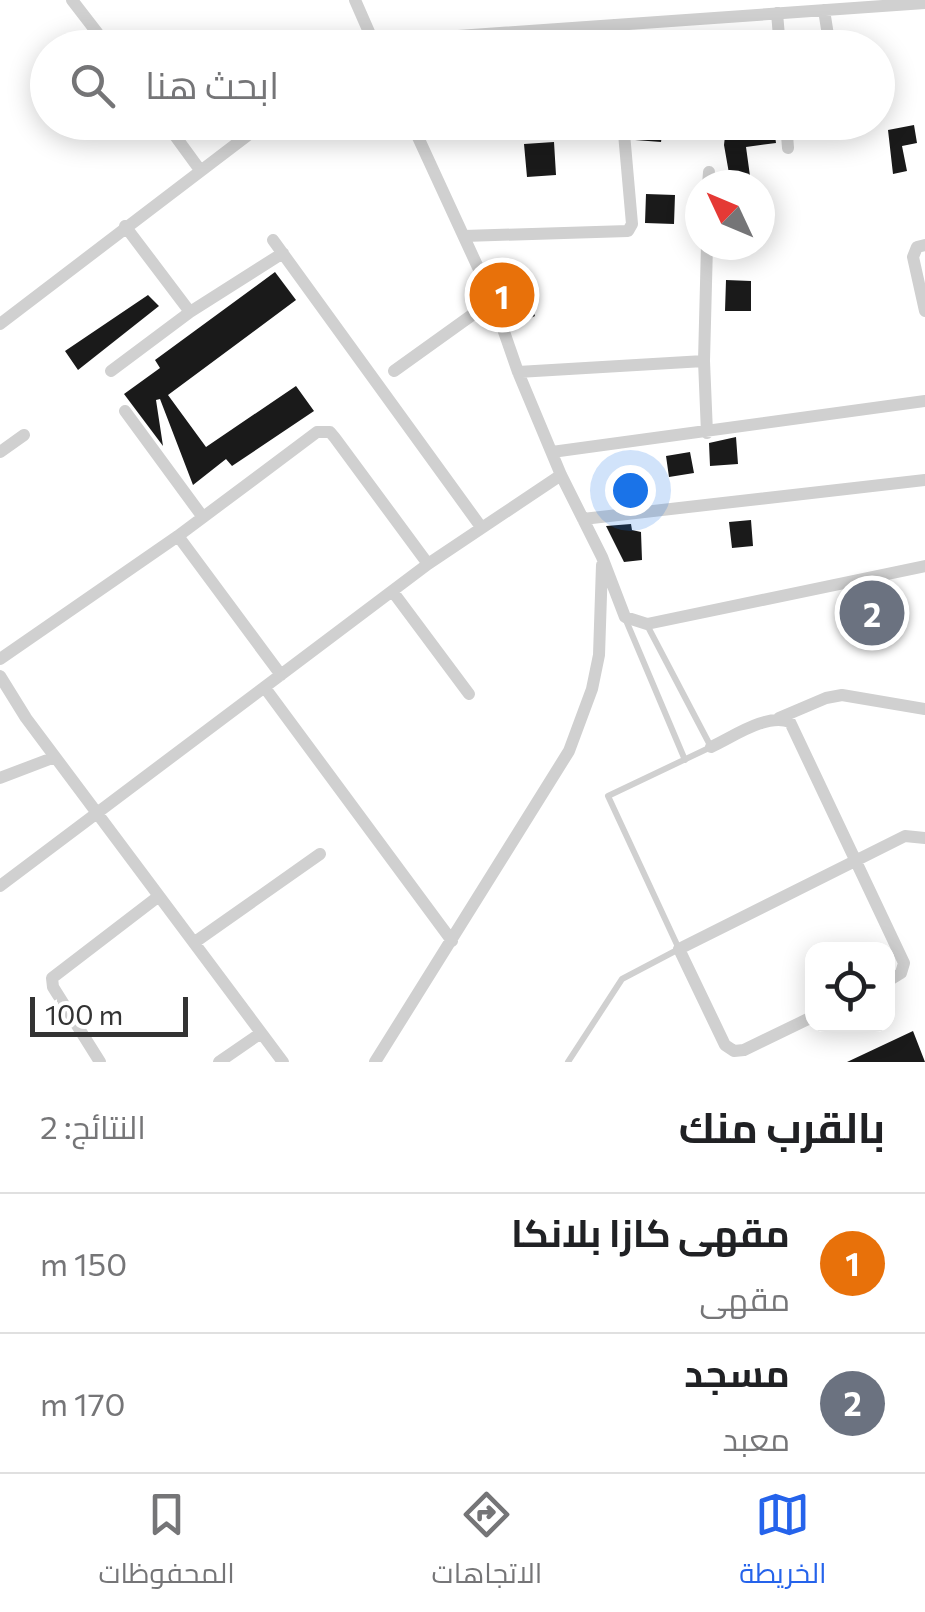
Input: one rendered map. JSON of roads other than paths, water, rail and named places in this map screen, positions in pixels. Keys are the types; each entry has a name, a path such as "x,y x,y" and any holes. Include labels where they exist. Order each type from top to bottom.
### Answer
{"street":[{"path":"72,0 95,30"},
{"path":"355,0 366,30"},
{"path":"556,30 777,13 803,6 824,10 925,3"},
{"path":"824,10 827,30"},
{"path":"777,13 778,30"},
{"path":"614,25 614,30"},
{"path":"178,140 200,170"},
{"path":"0,324 241,140"},
{"path":"419,140 494,300 518,372 625,617 647,624 925,566"},
{"path":"464,236 628,230 632,224 624,140"},
{"path":"787,140 788,148"},
{"path":"125,226 190,312"},
{"path":"273,240 482,528"},
{"path":"925,245 917,247 913,257 925,311"},
{"path":"111,371 190,312 283,252"},
{"path":"706,433 707,260"},
{"path":"394,371 494,300"},
{"path":"518,372 704,361"},
{"path":"552,452 925,401"},
{"path":"125,411 202,516"},
{"path":"0,659 178,536 317,432 330,432 428,564"},
{"path":"0,452 24,435"},
{"path":"0,886 428,564 561,474"},
{"path":"583,519 925,480"},
{"path":"178,536 281,676"},
{"path":"376,1062 544,794 579,729 599,655 602,557"},
{"path":"393,592 470,694"},
{"path":"0,676 55,757 282,1062"},
{"path":"264,688 452,941"},
{"path":"711,747 826,698 842,695 925,709"},
{"path":"779,718 790,722 795,731 894,942"},
{"path":"0,778 55,757"},
{"path":"805,1020 744,1050 734,1051 725,1045 679,949 905,836 925,838"},
{"path":"195,942 320,854"},
{"path":"100,1062 53,986 52,978 159,896"},
{"path":"895,944 904,963 895,977"},
{"path":"220,1062 261,1033"}],"lane":[{"path":"625,617 685,760"},
{"path":"568,1062 622,979 679,949 608,796 711,747 647,624"}],"place":[{"name":"مقهى كازا بلانكا","path":"502,295"},
{"name":"مسجد","path":"872,613"}]}
